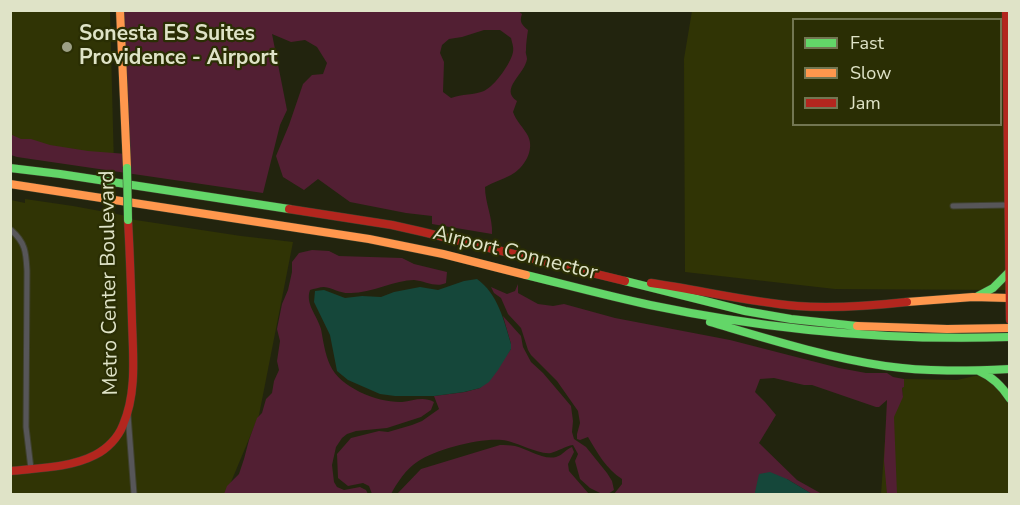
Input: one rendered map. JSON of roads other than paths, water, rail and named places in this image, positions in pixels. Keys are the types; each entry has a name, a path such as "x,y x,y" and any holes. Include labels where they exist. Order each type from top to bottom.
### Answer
{"main road":[{"name":"Metro Center Boulevard","path":"10,471 77,462 96,455 111,444 128,414 134,365 120,10"},
{"path":"1006,10 1010,320"},
{"path":"10,163 60,174"},
{"path":"10,168 60,174"},
{"name":"Airport Connector","path":"60,174 393,225 710,303 783,317 841,324 907,328 1010,328"},
{"name":"Airport Connector","path":"12,184 395,244 658,307 760,325 843,334 916,338 1010,337"},
{"path":"975,297 993,288 1009,272"},
{"path":"612,278 684,287 754,301 803,306 834,307 975,297 1009,298"},
{"path":"658,307 802,348 876,365 930,371 1010,369"},
{"path":"977,371 998,381 1010,399"}],"street":[{"path":"953,206 1009,205"},
{"path":"11,230 26,250 26,427 31,469"},
{"path":"128,414 134,495"}],"water":[{"path":"477,279 495,300 511,344 511,349 498,370 489,382 480,388 434,396 395,396 380,394 348,380 337,371 330,335 314,302 315,291 324,290 345,298 381,297 420,287 438,290"},
{"path":"770,472 812,494 755,494 759,474"}],"place":[{"name":"Sonesta ES Suites Providence - Airport","path":"67,47"}]}
